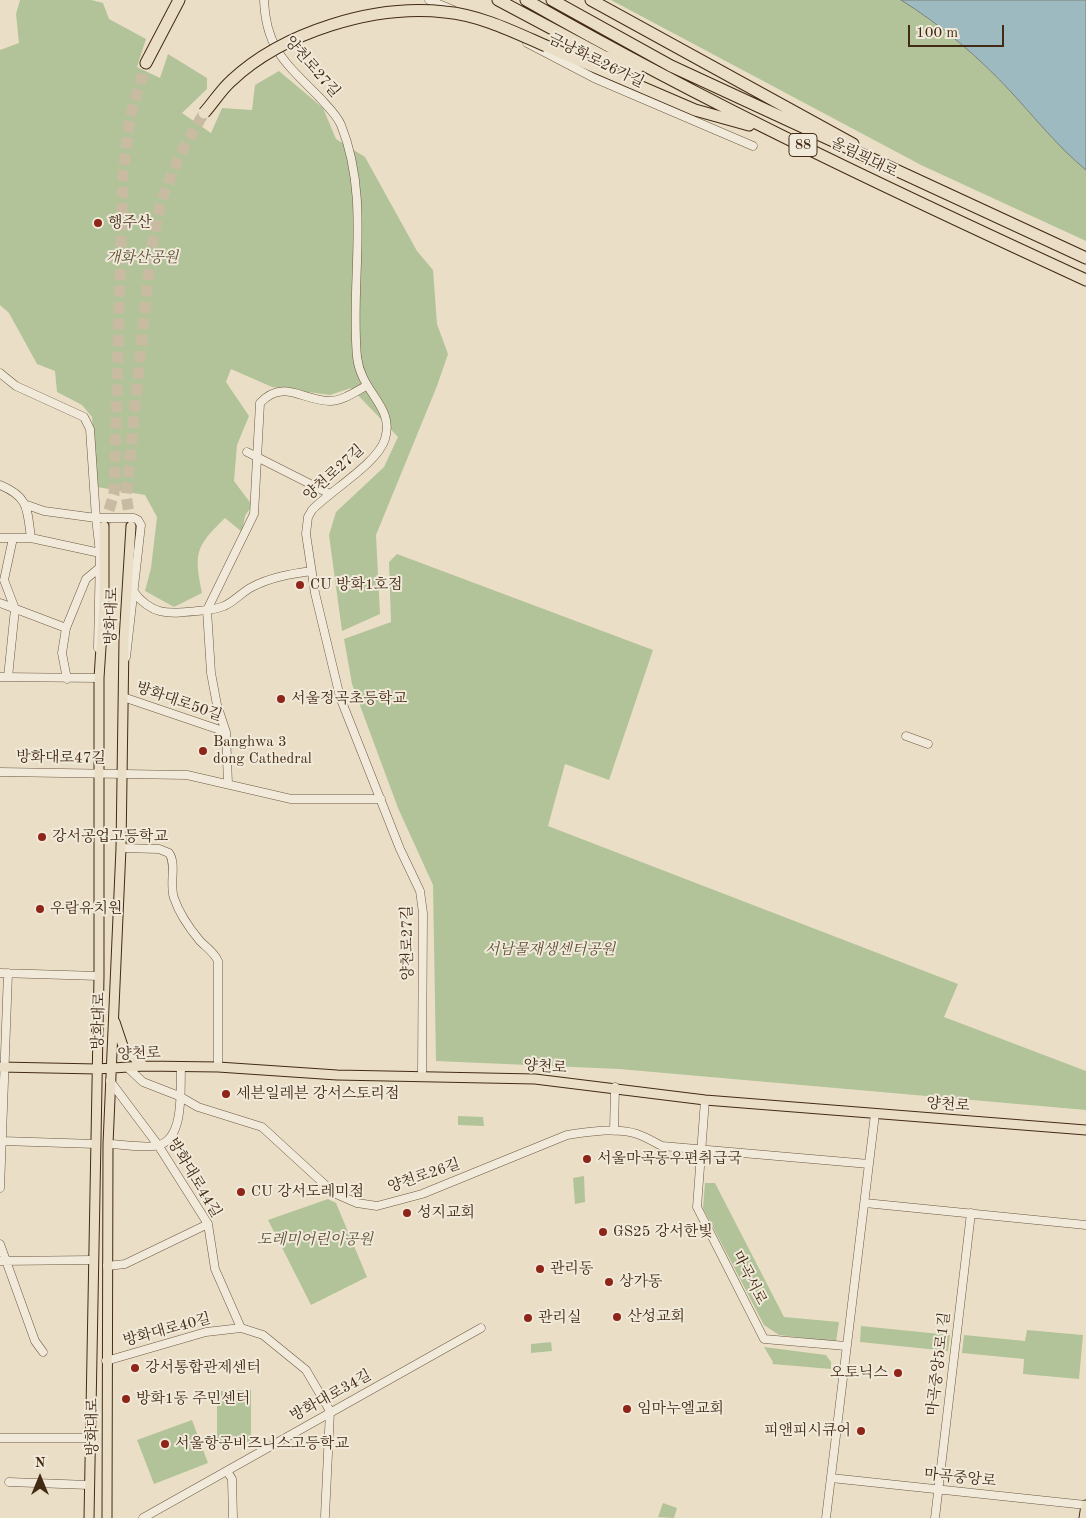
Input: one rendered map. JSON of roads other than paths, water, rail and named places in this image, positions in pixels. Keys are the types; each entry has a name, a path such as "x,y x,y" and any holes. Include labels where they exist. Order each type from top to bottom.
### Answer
{"highway":[{"path":"146,63 179,0"},
{"path":"498,0 605,57 684,87"},
{"name":"올림픽대로","path":"526,0 606,46 684,87 774,132 1086,280"},
{"name":"올림픽대로","path":"552,0 671,66 1086,258"},
{"path":"568,0 609,23 671,66"},
{"path":"592,0 835,133 895,170"},
{"path":"204,113 230,82 252,64 298,37 370,16 396,11 446,12 494,24 696,110 774,132"},
{"path":"1062,269 1086,285"}],"main road":[{"name":"방화대로","path":"89,1518 99,976 99,664 104,601 104,526"},
{"name":"방화대로","path":"107,1518 108,1144 121,848 124,640 131,526"},
{"path":"113,1017 124,1049 144,1066"},
{"name":"양천로","path":"3,1067 97,1069 144,1066 337,1074 535,1079 615,1087 705,1100 1086,1130"},
{"name":"마곡중앙로","path":"1084,1518 1086,1505"}],"street":[{"name":"양천로27길","path":"264,0 270,39 288,65 341,123 352,162 358,199 357,354 359,372 366,386 387,415 387,430 385,442 352,477 320,502 308,517 306,534 311,571 340,697 420,891 423,913 422,1076"},
{"name":"금낭화로26가길","path":"429,0 506,32 594,78 753,146"},
{"path":"0,373 16,386 84,417 90,429 100,553 98,569 99,664"},
{"path":"207,610 254,514 260,403 275,391 295,392 329,401 339,399 366,386"},
{"path":"247,452 330,494"},
{"path":"0,485 16,492 27,505 44,511 96,518 134,518 138,520 141,525 132,591 130,641 125,662"},
{"path":"27,505 31,538"},
{"path":"0,538 31,538 100,553"},
{"path":"13,538 4,580 15,609 4,677 99,678"},
{"path":"67,679 62,653 66,628 86,579 98,569"},
{"path":"132,591 142,602 155,611 178,614 207,610 231,602 252,587 266,581 283,575 311,571"},
{"path":"0,603 66,628"},
{"name":"방화대로50길","path":"207,610 211,673 217,705 226,732 228,784"},
{"name":"방화대로50길","path":"123,697 226,732"},
{"path":"906,736 928,744"},
{"name":"방화대로47길","path":"0,772 121,772 187,775 291,799 381,799"},
{"path":"121,848 159,849 169,853 172,860 172,893 176,902 197,937 216,956 218,961 218,1068"},
{"path":"0,1188 4,973 99,976"},
{"name":"양천로26길","path":"127,1067 143,1082 179,1096 198,1107 262,1127 334,1193 357,1203 376,1206 422,1194 567,1135 614,1131"},
{"path":"108,1144 158,1145 172,1138 177,1129 181,1067"},
{"name":"방화대로44길","path":"110,1081 158,1145 208,1224 215,1270 241,1328"},
{"path":"615,1087 614,1131 636,1134 662,1146 869,1164"},
{"name":"마곡서로","path":"705,1100 698,1207 764,1340 846,1346"},
{"path":"826,1518 865,1203 874,1114"},
{"path":"2,1141 96,1144"},
{"path":"865,1203 1086,1225"},
{"name":"마곡중앙5로1길","path":"935,1518 971,1213"},
{"path":"107,1266 124,1264 208,1224"},
{"path":"0,1244 3,1261 36,1341 43,1352"},
{"path":"3,1261 94,1260"},
{"name":"방화대로40길","path":"106,1361 206,1332 241,1328 264,1335 306,1370 330,1412"},
{"name":"방화대로34길","path":"143,1518 481,1328"},
{"path":"325,1516 330,1412"},
{"path":"0,1438 90,1438"},
{"path":"228,1471 232,1479 233,1518"},
{"name":"마곡중앙로","path":"832,1478 1086,1505"},
{"path":"9,1482 89,1485"}],"water":[{"path":"901,0 1086,0 1086,170 1057,142 1000,80 973,55 931,20"}],"tunnel":[{"path":"104,526 114,494 123,173 130,117 146,63"},
{"path":"131,526 126,495 151,250 161,201 180,154 204,113"}],"place":[{"name":"행주산","path":"98,223"},
{"name":"CU 방화1호점","path":"300,585"},
{"name":"서울정곡초등학교","path":"281,699"},
{"name":"Banghwa 3 dong Cathedral","path":"203,751"},
{"name":"강서공업고등학교","path":"42,837"},
{"name":"우람유치원","path":"40,909"},
{"name":"세븐일레븐 강서스토리점","path":"226,1094"},
{"name":"서울마곡동우편취급국","path":"587,1159"},
{"name":"CU 강서도레미점","path":"241,1192"},
{"name":"성지교회","path":"407,1213"},
{"name":"GS25 강서한빛","path":"603,1232"},
{"name":"관리동","path":"540,1269"},
{"name":"상가동","path":"609,1282"},
{"name":"산성교회","path":"617,1317"},
{"name":"관리실","path":"528,1318"},
{"name":"강서통합관제센터","path":"135,1368"},
{"name":"오토닉스","path":"898,1373"},
{"name":"방화1동 주민센터","path":"126,1399"},
{"name":"임마누엘교회","path":"627,1409"},
{"name":"피앤피시큐어","path":"861,1431"},
{"name":"서울항공비즈니스고등학교","path":"165,1444"}],"park label":[{"name":"개화산공원","path":"142,258"},
{"name":"서남물재생센터공원","path":"550,950"},
{"name":"도레미어린이공원","path":"315,1240"}]}
